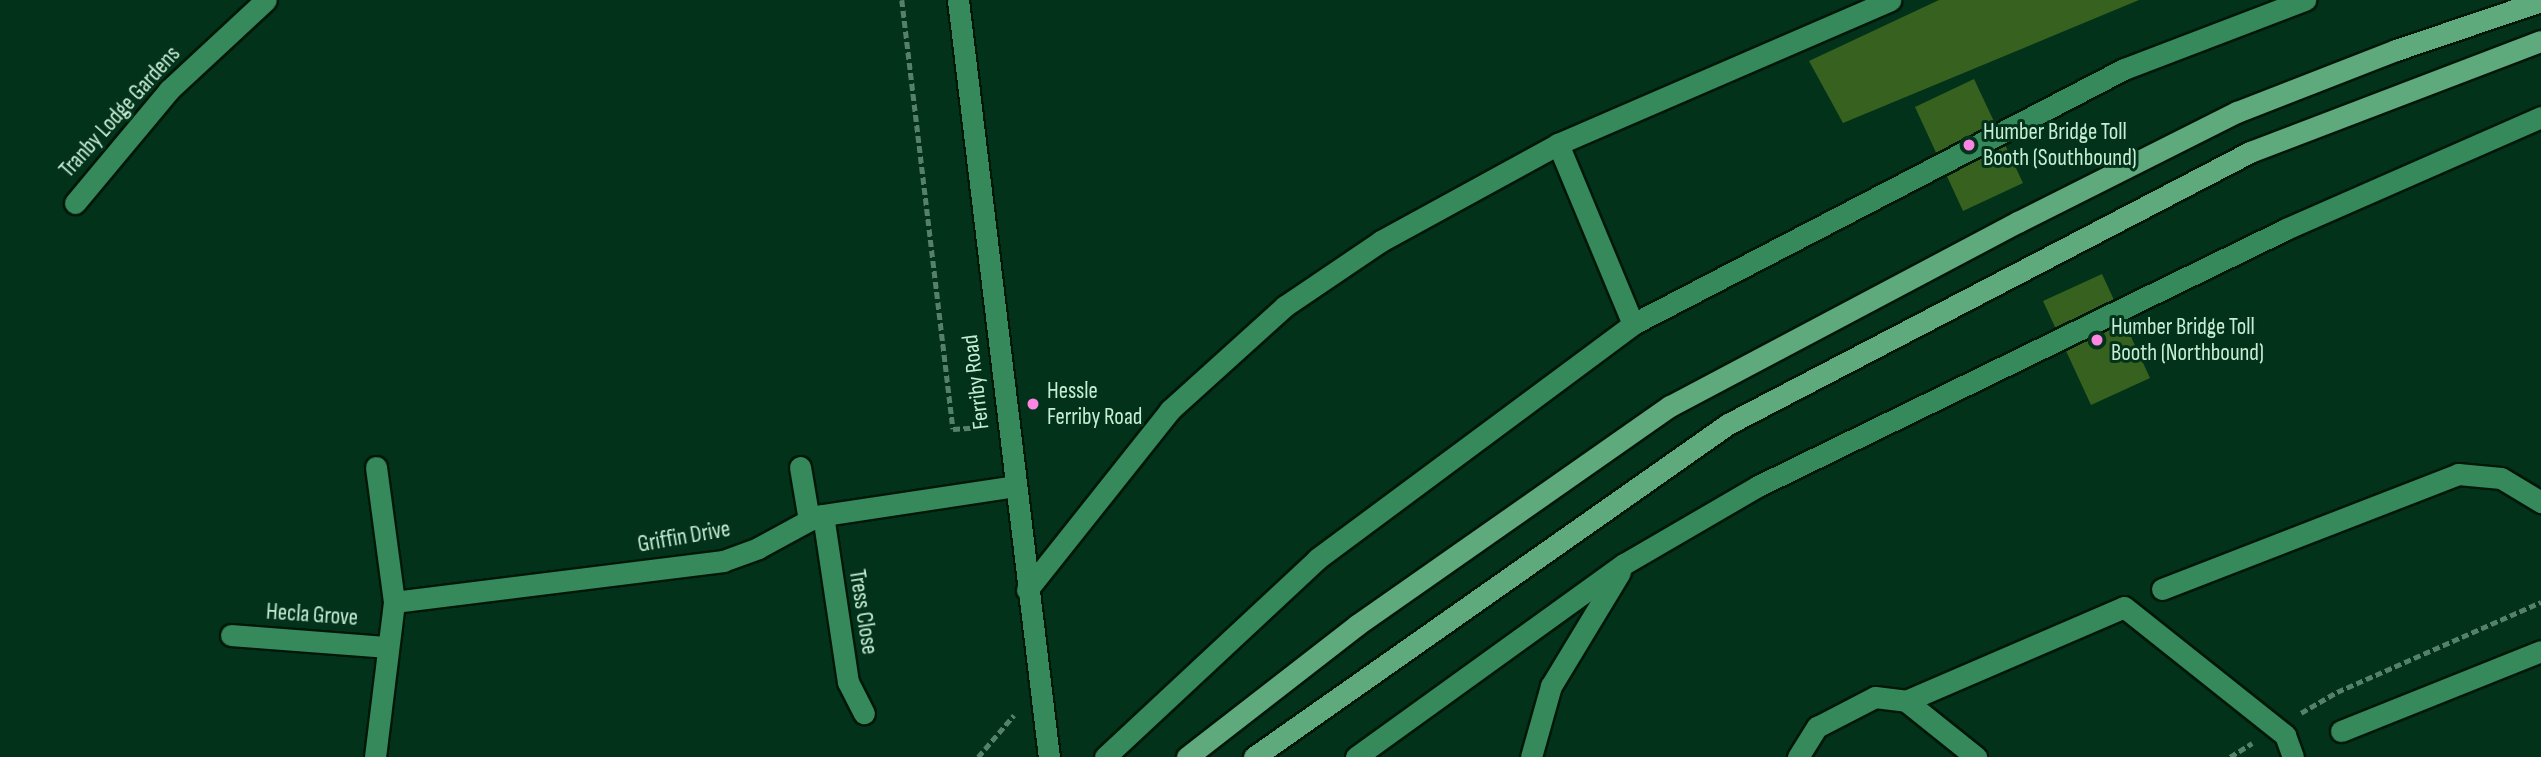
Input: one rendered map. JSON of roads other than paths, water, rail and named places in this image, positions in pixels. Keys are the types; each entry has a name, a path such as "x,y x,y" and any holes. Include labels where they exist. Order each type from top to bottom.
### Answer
{"highway":[{"path":"1190,755 1357,625 1670,406 2006,228 2236,112 2396,50 2541,1"},
{"path":"1254,757 1728,424 2250,152 2541,41"}],"street":[{"name":"Tranby Lodge Gardens","path":"75,203 169,90 266,0"},
{"name":"Ferriby Road","path":"958,0 1038,687 1049,757"},
{"path":"1027,590 1170,410 1285,306 1381,240 1558,144 1890,0"},
{"path":"1105,757 1182,682 1317,559 1633,324 2123,69 2305,0"},
{"path":"1356,757 1625,564 1758,486 2299,224 2541,117"},
{"path":"1558,144 1633,324"},
{"path":"375,757 394,602 376,467"},
{"name":"Tress Close","path":"800,467 816,518 848,682 864,713"},
{"path":"2162,589 2458,474 2501,478 2541,502"},
{"name":"Griffin Drive","path":"394,602 723,561 816,518 1015,486"},
{"path":"1531,757 1551,686 1625,564"},
{"path":"1798,757 1817,727 1834,715 1875,697 1906,701 2124,607 2285,735 2293,757"},
{"name":"Hecla Grove","path":"231,635 388,647"},
{"path":"2341,731 2541,651"},
{"path":"1906,701 1976,757"}],"place":[{"name":"Humber Bridge Toll Booth (Southbound)","path":"1969,145"},
{"name":"Humber Bridge Toll Booth (Northbound)","path":"2097,340"},
{"name":"Hessle Ferriby Road","path":"1033,404"}]}
